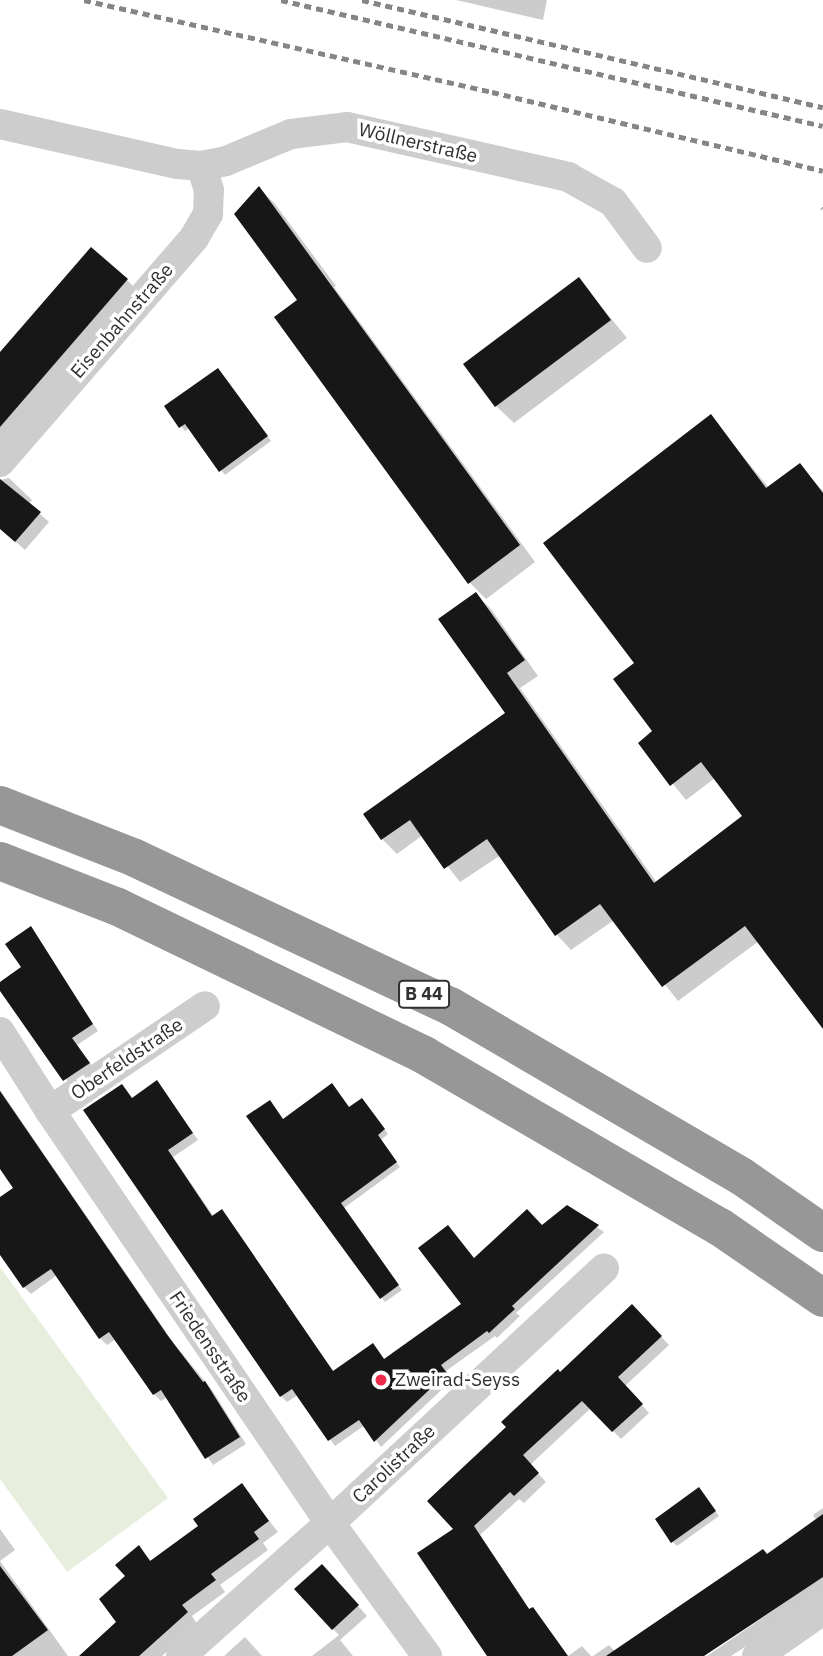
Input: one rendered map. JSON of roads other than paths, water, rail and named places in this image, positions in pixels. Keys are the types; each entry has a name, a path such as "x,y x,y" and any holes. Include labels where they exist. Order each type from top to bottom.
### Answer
{"highway":[{"name":"B 44","path":"0,805 135,858 450,1006 741,1176 823,1233"},
{"path":"0,861 118,907 424,1055 720,1227 823,1298"}],"street":[{"name":"Wöllnerstraße","path":"0,124 178,164 201,166 226,161 291,134 347,127 568,177 613,202 647,247"},
{"name":"Eisenbahnstraße","path":"0,462 194,238 208,214 209,190 201,166"},
{"name":"Oberfeldstraße","path":"50,1111 205,1006"},
{"name":"Friedensstraße","path":"0,1032 50,1111 330,1523 427,1656"},
{"name":"Carolistraße","path":"181,1656 330,1523 604,1268"},
{"path":"757,1656 823,1610"}],"railway":[{"path":"84,0 492,92 823,171"},
{"path":"281,0 823,126"},
{"path":"362,0 823,107"}],"place":[{"name":"Zweirad-Seyss","path":"381,1380"}]}
